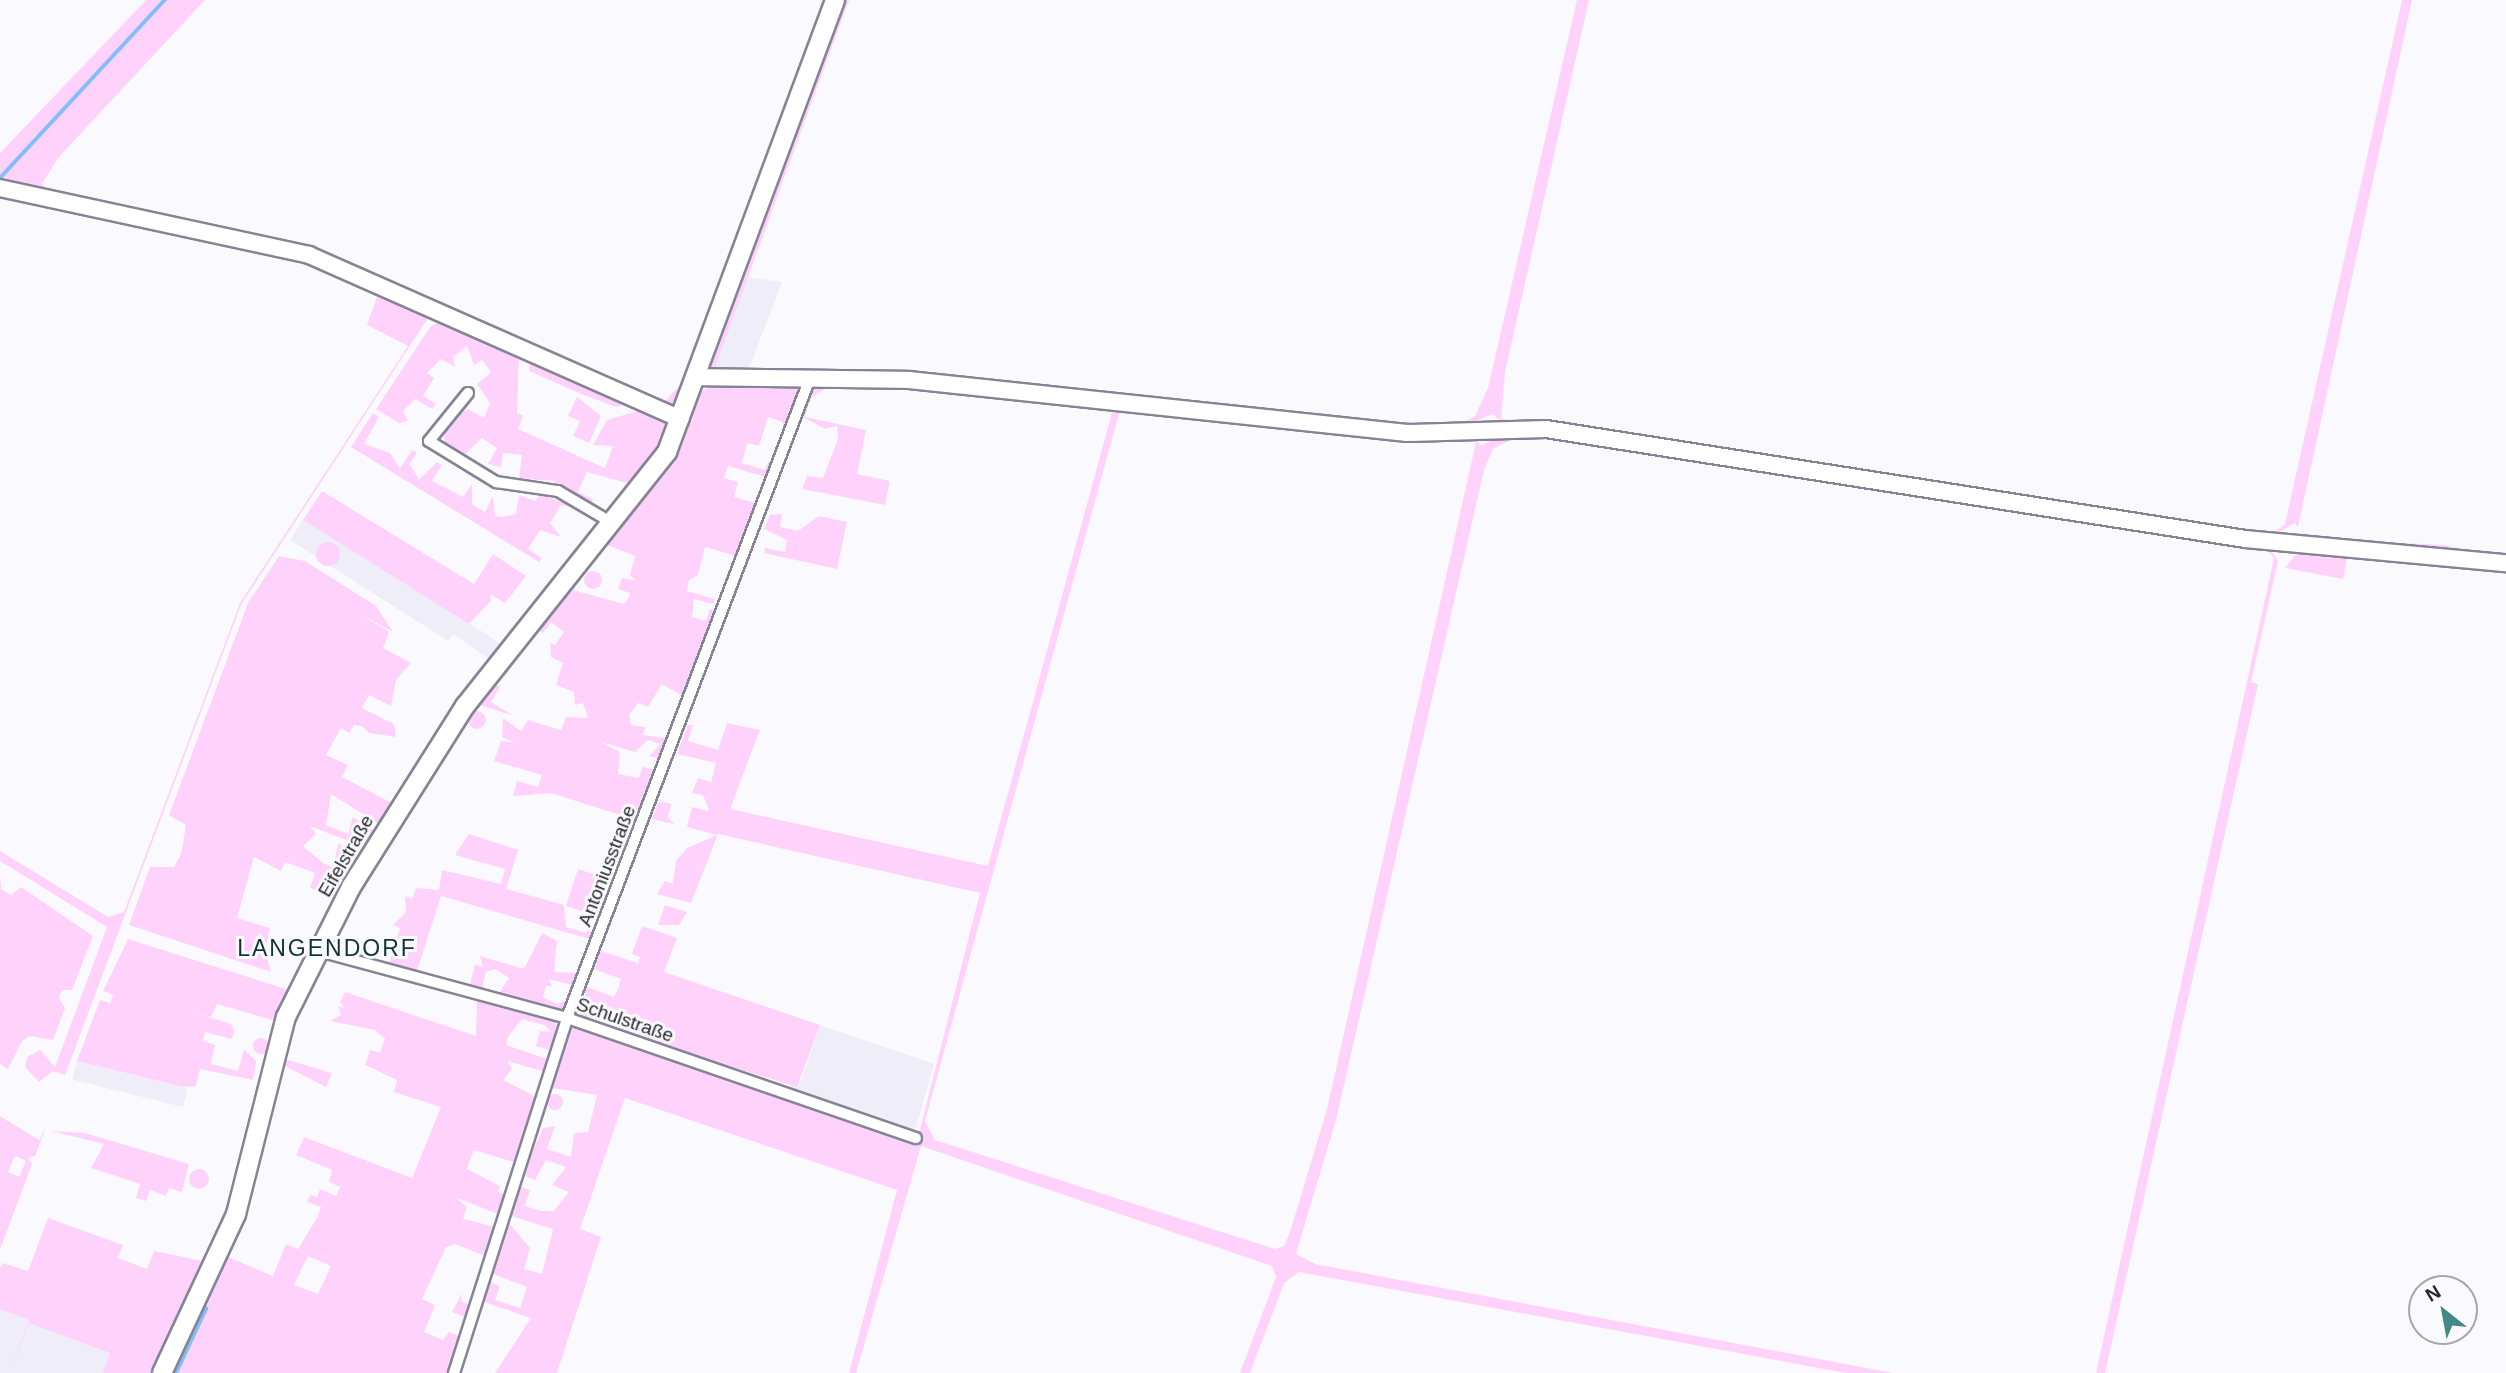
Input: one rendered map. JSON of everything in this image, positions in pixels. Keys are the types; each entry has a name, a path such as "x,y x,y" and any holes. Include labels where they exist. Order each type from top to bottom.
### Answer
{"main road":[{"name":"Eifelstraße","path":"162,1373 231,1227 277,1043 319,951 440,741 657,470 696,377 835,0"}],"street":[{"path":"0,188 309,255 680,419"},
{"path":"696,377 909,380 1407,433 1557,430 2245,539 2506,563"},
{"name":"Antoniusstraße","path":"454,1373 567,1018 810,378"},
{"path":"468,393 429,441 496,482 558,491 614,524"},
{"name":"Schulstraße","path":"319,951 567,1018 916,1138"}],"shaded area":[{"path":"146,0 205,0 58,158 42,184 47,190 296,244 664,402 683,382 824,0 829,0 677,404 668,408 325,258 0,185 0,153"},
{"path":"842,0 849,0 713,373 708,362"},
{"path":"1577,0 1589,0 1505,372 1501,419 1571,425 2272,534 2285,524 2402,0 2412,0 2298,527 2295,523 2270,537 2236,534 1845,469 1506,424 1492,414 1464,427 1423,430 940,379 743,371 880,370 1402,425 1464,422 1475,416 1488,388"},
{"path":"0,191 287,251 430,315 241,605 65,1075 53,1071 39,1082 25,1067 27,1057 40,1050 55,1067 107,927 0,861 0,851 108,917 124,912 240,603 408,346 367,325 378,294 318,267 269,251 0,199"},
{"path":"746,277 782,282 748,371 711,371"},
{"path":"445,320 519,350 517,413 523,416 518,429 605,468 613,446 593,445 607,420 648,408 665,417 664,439 634,485 587,472 578,492 593,499 591,504 553,481 519,478 522,455 503,453 501,467 488,464 497,448 482,438 464,455 446,444 442,432 455,417 468,409 484,418 490,403 477,384 491,372 482,360 474,365 467,346 453,357 455,367 441,359 427,373 434,378 423,396 436,404 432,409 415,399 403,411 408,421 399,423 376,409 431,326"},
{"path":"530,361 629,403 616,407 579,393 529,371"},
{"path":"882,382 1474,438 1481,445 1498,438 1528,432 1580,440 1518,436 1493,449 1484,470 1336,1120 1296,1254 1315,1264 1893,1373 1846,1373 1299,1272 1284,1283 1250,1373 1240,1373 1276,1277 1272,1266 921,1146 856,1373 849,1373 897,1190 625,1098 580,1229 601,1237 557,1373 495,1373 531,1318 484,1302 490,1282 500,1286 495,1300 520,1308 527,1287 493,1274 509,1223 530,1248 524,1269 542,1274 553,1229 511,1216 521,1187 530,1190 525,1206 541,1211 554,1211 569,1192 552,1185 566,1167 546,1160 535,1180 525,1176 533,1150 543,1128 555,1126 547,1149 571,1157 574,1133 588,1132 597,1095 552,1088 567,1030 578,1026 917,1141 980,893 718,834 691,903 657,894 665,881 673,884 676,861 687,848 717,835 687,827 692,807 709,811 703,795 692,793 698,778 711,782 716,763 677,754 688,725 693,725 688,741 718,750 727,723 760,730 730,809 988,866 1113,409 903,385 829,386 810,399 805,417 866,430 857,474 890,481 885,505 802,489 807,476 823,478 838,439 837,426 825,429 803,417 814,387","holes":["1120,410 1476,442 1327,1109 1284,1246 1275,1249 935,1140 925,1121"]},
{"path":"800,384 804,390 782,441 783,422 768,417 759,446 747,443 742,463 765,470 768,462 779,461 772,479 728,466 724,478 738,482 734,497 762,505 742,558 705,547 698,575 689,580 687,591 715,599 713,604 694,599 692,617 706,621 710,609 721,612 687,699 662,684 648,707 638,703 629,715 631,725 646,727 642,735 671,739 663,760 649,756 661,744 648,740 635,752 598,741 620,752 618,774 639,778 643,766 658,772 639,821 551,793 513,796 517,781 538,787 542,775 494,761 501,741 515,743 502,737 503,718 521,731 528,720 561,730 566,717 588,718 583,703 575,705 574,692 556,685 563,663 551,657 550,643 555,645 564,632 551,622 543,633 537,628 573,590 624,604 628,599 630,593 618,589 622,578 636,581 630,575 635,556 605,544 664,474 682,431 688,431 684,427 698,393 714,385"},
{"path":"577,397 601,416 589,443 573,436 580,421 568,416"},
{"path":"373,413 379,417 364,444 390,453 400,469 412,450 417,452 410,464 419,480 437,462 442,465 432,481 463,497 472,484 472,504 485,512 493,496 495,516 501,517 516,514 519,495 535,501 541,494 578,509 561,505 550,523 561,537 540,530 528,549 542,558 539,562 351,447"},
{"path":"1598,443 2267,545 2278,561 2251,682 2258,684 2105,1373 2096,1373 2274,558 2267,549"},
{"path":"322,491 474,584 493,554 526,576 505,603 490,594 491,601 469,624 303,520"},
{"path":"782,514 780,527 798,531 819,516 847,522 837,569 764,553 765,548 785,552 787,540 764,529 770,515"},
{"path":"303,520 501,645 489,659 453,634 448,641 290,540"},
{"path":"2298,527 2308,538 2443,545 2506,558 2308,540"},
{"path":"328,542 339,549 340,554 333,565 328,566 317,559 316,554 323,543"},
{"path":"2300,549 2348,552 2343,579 2285,568"},
{"path":"279,556 305,561 376,606 393,632 362,615 389,632 383,648 411,663 396,680 391,706 369,695 362,708 394,724 396,737 369,733 362,726 354,725 349,733 341,728 326,755 348,765 342,777 392,803 379,824 331,794 326,825 348,834 353,817 374,831 361,846 310,826 316,834 303,846 323,863 332,867 339,843 356,853 337,897 310,888 315,873 285,862 281,871 254,857 237,918 270,928 265,949 271,972 129,925 150,867 174,867 181,854 186,825 169,815 248,603"},
{"path":"589,571 597,571 602,580 600,587 589,589 584,584 584,576"},
{"path":"493,683 500,687 491,702 512,715 479,705"},
{"path":"477,711 483,714 486,720 483,726 477,729 471,726 468,720 471,714"},
{"path":"659,801 671,804 668,817 674,824 652,819"},
{"path":"469,834 518,850 506,889 564,905 566,927 586,933 590,924 596,925 593,940 441,896 417,971 389,964 400,928 393,925 406,912 405,896 412,899 416,888 439,890 442,870 501,884 505,869 455,855"},
{"path":"578,869 616,881 604,918 566,906"},
{"path":"0,874 1,889 11,895 21,887 93,936 72,990 62,990 59,998 65,1008 53,1040 30,1036 22,1041 8,1069 0,1064"},
{"path":"665,905 687,912 679,925 658,925"},
{"path":"642,926 677,938 664,972 820,1025 797,1087 579,1019 587,987 614,997 618,989 621,979 594,969 601,951 638,963 640,957 632,954"},
{"path":"542,933 557,941 554,972 581,973 576,986 549,979 552,987 546,985 543,997 557,1004 571,999 568,1006 561,1009 499,993 509,978 495,969 486,972 482,988 470,984 475,964 483,967 480,956 524,969"},
{"path":"128,939 289,990 276,1021 217,1004 211,1017 193,1012 231,1024 235,1032 231,1039 205,1032 203,1041 215,1045 211,1064 238,1071 244,1049 256,1061 253,1080 200,1069 196,1086 183,1087 77,1061 100,1000 110,1003 113,995 103,991"},
{"path":"345,992 476,1036 477,1000 553,1020 560,1030 553,1051 536,1046 540,1031 552,1032 544,1025 522,1019 508,1037 506,1045 550,1060 546,1072 507,1061 512,1069 503,1080 538,1098 517,1163 474,1150 467,1169 500,1186 498,1192 507,1195 500,1215 455,1197 467,1207 463,1219 496,1227 485,1256 455,1244 446,1247 422,1299 435,1305 424,1332 443,1340 449,1332 459,1336 452,1373 171,1373 226,1256 273,1276 286,1244 298,1249 318,1216 321,1207 307,1202 310,1195 317,1197 320,1189 336,1196 340,1187 329,1182 332,1170 296,1155 304,1137 412,1178 441,1107 394,1092 397,1080 365,1065 370,1050 380,1053 385,1039 375,1030 330,1021 341,1015 338,1006 345,1008 340,1002","holes":["308,1256 331,1266 318,1294 294,1285"]},
{"path":"820,1025 934,1064 916,1128 910,1131 787,1089 801,1081"},
{"path":"261,1038 267,1040 267,1052 261,1054 255,1052 253,1046 255,1040"},
{"path":"285,1059 332,1073 326,1087 283,1065"},
{"path":"77,1061 188,1089 183,1107 72,1079"},
{"path":"552,1094 558,1094 563,1102 561,1108 552,1110 547,1105 547,1099"},
{"path":"0,1116 39,1140 46,1127 35,1156 28,1158 32,1164 0,1250","holes":["15,1156 26,1161 19,1177 8,1172"]},
{"path":"51,1131 85,1133 189,1164 182,1192 169,1188 166,1196 150,1190 146,1201 136,1198 140,1184 91,1168 104,1144"},
{"path":"199,1169 206,1172 209,1179 206,1186 199,1189 192,1186 189,1179 192,1172"},
{"path":"48,1218 123,1245 118,1258 147,1269 154,1251 208,1262 154,1373 103,1373 110,1353 29,1323 10,1373 29,1320 0,1309 0,1268 2,1263 28,1271"},
{"path":"462,1293 461,1301 470,1305 465,1317 452,1312"},
{"path":"0,1301 156,1360 147,1373 0,1373"}],"waterway":[{"path":"0,178 165,0"},
{"path":"176,1373 206,1309"}],"district":[{"name":"LANGENDORF","path":"327,948"}]}
